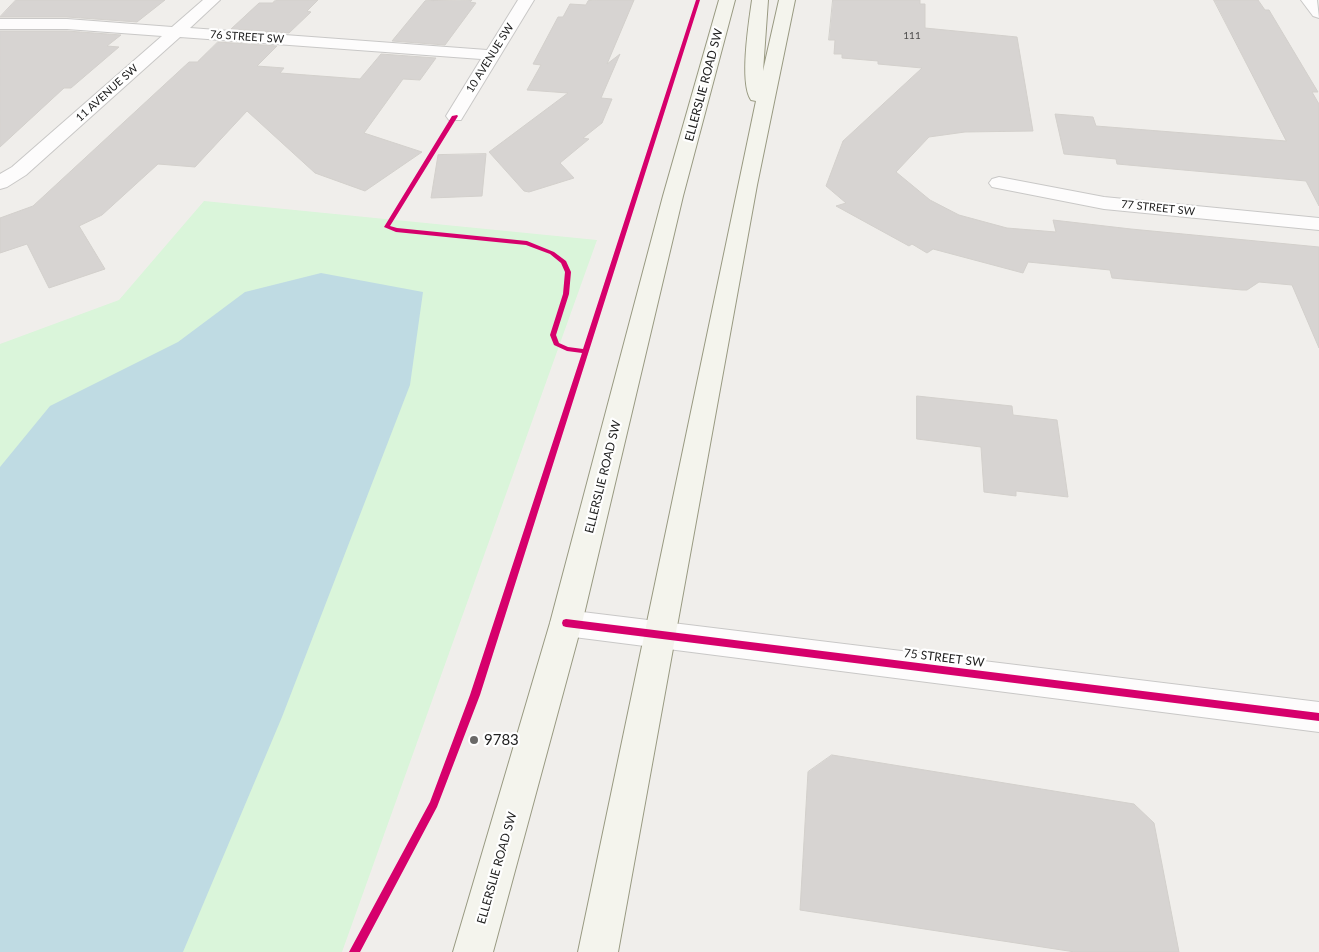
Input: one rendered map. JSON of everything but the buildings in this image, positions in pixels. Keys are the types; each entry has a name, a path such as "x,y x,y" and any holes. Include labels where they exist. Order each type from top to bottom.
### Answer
{"main road":[{"name":"ELLERSLIE ROAD SW","path":"473,952 566,623 673,196 727,0"},
{"path":"760,0 755,48 754,84 762,120"},
{"path":"598,952 787,0"}],"street":[{"name":"11 AVENUE SW","path":"0,183 19,171 212,0"},
{"name":"10 AVENUE SW","path":"455,116 526,0"},
{"path":"1309,0 1319,13"},
{"name":"76 STREET SW","path":"0,24 67,24 493,55"},
{"name":"77 STREET SW","path":"999,183 1104,202 1319,224"},
{"name":"75 STREET SW","path":"566,623 1319,717"}],"green space":[{"path":"204,201 597,240 342,952 0,952 0,344 119,300"}],"water":[{"path":"321,273 423,292 410,385 282,717 183,952 0,952 0,467 50,406 178,342 245,292"}],"cycle path":[{"path":"354,952 434,804 475,695 698,0"},
{"path":"455,116 387,227 396,230 527,243 552,253 564,262 568,272 566,294 553,335 556,344 567,349 586,351"},
{"path":"566,623 1319,717"}],"place":[{"name":"9783","path":"474,740"}]}
